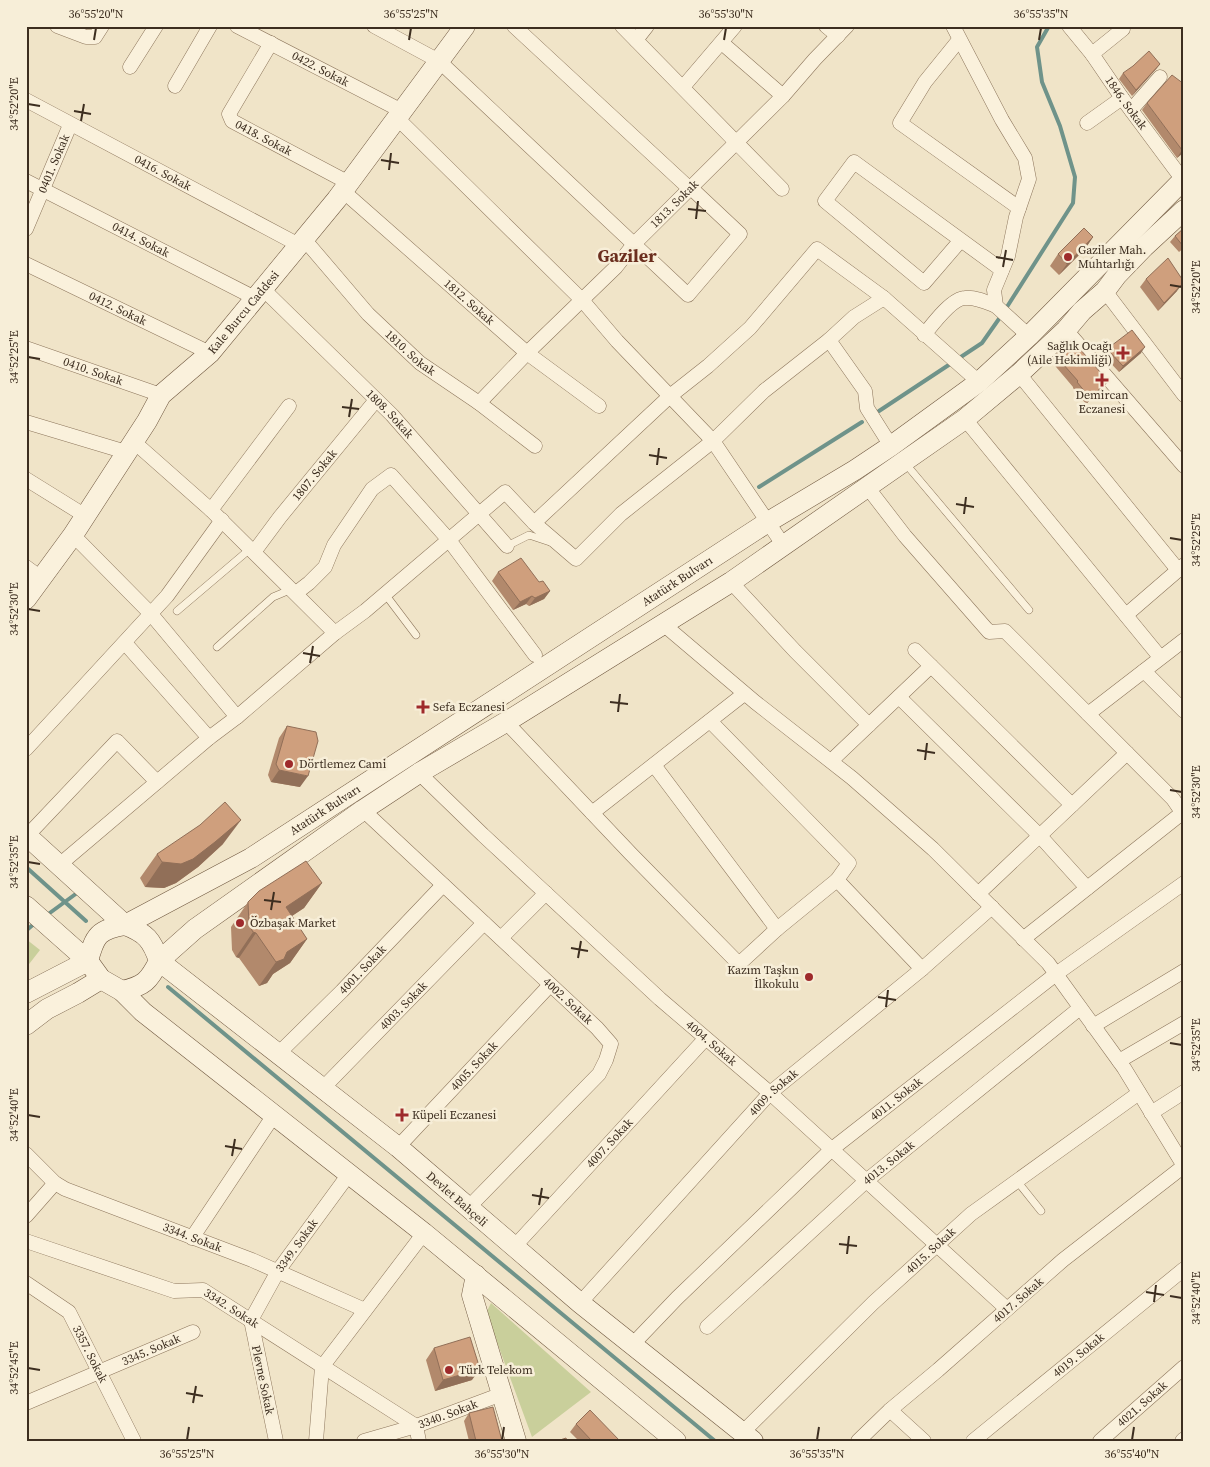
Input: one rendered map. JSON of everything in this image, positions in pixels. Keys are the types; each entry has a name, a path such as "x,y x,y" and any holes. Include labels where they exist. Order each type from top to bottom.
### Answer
{"main road":[{"name":"Kale Burcu Caddesi","path":"26,599 33,572 72,535 146,421 161,394 210,353 302,242 346,187 465,26"},
{"name":"Atatürk Bulvarı","path":"125,925 251,858 768,522 892,446 979,382 1029,336 1184,180"},
{"name":"Atatürk Bulvarı","path":"158,961 195,929 363,810 419,773 506,722 730,582 965,419 1019,374 1066,330 1082,311 1105,291 1117,275 1184,210"},
{"path":"27,835 58,866 125,925 139,930 154,945 158,961 150,978 137,987 122,991"},
{"path":"36,915 88,961 100,979 122,991 142,1012 424,1233 676,1441"},
{"path":"26,993 88,961 94,940 109,928 125,925"},
{"name":"Devlet Bahçeli","path":"158,961 398,1147 580,1303 748,1436"},
{"path":"26,1026 47,1009 100,979"},
{"path":"476,1275 472,1295 516,1441"}],"street":[{"path":"56,26 86,37 95,37 102,26"},
{"path":"130,67 156,26"},
{"path":"175,86 210,26"},
{"name":"0422. Sokak","path":"237,26 400,114 582,300 617,341 713,441 784,546"},
{"path":"374,26 439,61 688,295 740,234 514,26"},
{"path":"622,26 782,188"},
{"path":"636,40 647,26"},
{"path":"682,87 722,43 734,26"},
{"path":"826,26 843,31"},
{"path":"953,26 1002,120 1025,158 1029,179 1019,208 1008,256 994,290 1001,311"},
{"name":"1846. Sokak","path":"1069,26 1092,54 1122,98 1184,180"},
{"path":"1092,54 1122,30"},
{"name":"1813. Sokak","path":"479,403 527,353 616,267 634,244 783,96 815,59 843,31"},
{"path":"959,40 925,82 900,123 1019,208"},
{"name":"0418. Sokak","path":"271,43 229,114 232,121 346,187"},
{"path":"722,43 783,96"},
{"path":"1131,110 1160,76"},
{"path":"1087,123 1122,98"},
{"name":"0416. Sokak","path":"26,100 70,125 302,242"},
{"name":"0401. Sokak","path":"26,229 70,125"},
{"path":"961,240 924,283 825,201 854,162 961,240 1002,270"},
{"name":"0414. Sokak","path":"26,181 259,294"},
{"name":"1812. Sokak","path":"346,187 527,353 599,406"},
{"name":"1810. Sokak","path":"302,242 368,314 420,362 479,403 535,446"},
{"path":"534,523 670,396 708,366 750,328 817,249 884,298 979,382"},
{"name":"0412. Sokak","path":"26,264 210,353"},
{"path":"1105,291 1184,395"},
{"name":"1808. Sokak","path":"259,294 376,400 507,546"},
{"path":"58,866 156,782 237,717 335,632 385,594 505,492 534,523 576,559 621,514 713,441 764,390 829,340 854,317 884,298"},
{"path":"924,335 956,300 965,298 982,300 1001,311 1029,336"},
{"path":"1066,330 1184,466"},
{"path":"829,340 865,391 867,408 892,446"},
{"name":"0410. Sokak","path":"26,348 161,394"},
{"path":"1019,374 1181,568 1126,615"},
{"name":"1807. Sokak","path":"252,550 376,400"},
{"path":"211,510 289,406"},
{"path":"965,419 1160,657"},
{"path":"26,422 129,447 211,510 335,632"},
{"path":"294,591 309,583 325,567 334,545 372,489 391,475 449,540 535,655"},
{"path":"26,478 84,515"},
{"path":"868,488 905,536 990,632 1005,632 1182,808 1023,939"},
{"path":"26,749 167,596 222,520"},
{"path":"72,535 151,614 237,717"},
{"path":"730,582 869,725"},
{"path":"663,624 744,694 830,761 933,849 1048,964 1119,1061 1184,1166"},
{"path":"125,643 209,738"},
{"path":"1088,714 1160,657 1180,648"},
{"path":"915,650 1072,805"},
{"path":"830,761 931,666"},
{"path":"1144,671 1184,711"},
{"path":"592,813 744,694"},
{"path":"899,697 1040,836 1087,888"},
{"path":"506,722 739,964 777,929 837,880 849,863 710,720"},
{"path":"27,835 117,741 156,782"},
{"path":"978,894 1127,754"},
{"path":"654,765 777,929"},
{"name":"4004. Sokak","path":"419,773 705,1040 770,1093 1007,1309"},
{"name":"4002. Sokak","path":"363,810 597,1028 611,1044 599,1074 468,1208"},
{"path":"837,880 922,969"},
{"name":"4011. Sokak","path":"633,1344 677,1298 832,1149 1056,974 1184,883"},
{"name":"4001. Sokak","path":"279,1053 342,991 443,885"},
{"path":"501,938 546,893"},
{"name":"4009. Sokak","path":"580,1303 770,1093 922,969 992,908"},
{"name":"4003. Sokak","path":"323,1088 484,923"},
{"path":"1093,1026 1184,971"},
{"name":"4005. Sokak","path":"398,1147 550,985"},
{"name":"4013. Sokak","path":"707,1327 866,1181 1080,1008"},
{"path":"1119,1061 1184,1023"},
{"name":"4007. Sokak","path":"514,1247 705,1040"},
{"name":"4015. Sokak","path":"748,1436 873,1303 971,1214 1139,1092"},
{"path":"1152,1113 1184,1092"},
{"path":"192,1238 274,1116"},
{"name":"3344. Sokak","path":"26,1154 55,1183 65,1189 252,1260 365,1310"},
{"name":"4017. Sokak","path":"858,1441 890,1410 1063,1260 1184,1166"},
{"name":"3349. Sokak","path":"251,1320 278,1271 349,1174"},
{"path":"26,1216 55,1183"},
{"path":"316,1441 322,1367 424,1233"},
{"name":"3342. Sokak","path":"26,1241 174,1291 203,1290 416,1426"},
{"name":"4019. Sokak","path":"972,1441 1184,1269"},
{"name":"3357. Sokak","path":"26,1283 69,1312 134,1441"},
{"name":"Plevne Sokak","path":"251,1320 276,1441"},
{"name":"3345. Sokak","path":"26,1403 193,1332"},
{"name":"4021. Sokak","path":"1100,1441 1184,1367"},
{"name":"3340. Sokak","path":"364,1441 416,1426 502,1394"},
{"path":"890,1410 924,1441"},
{"path":"416,1426 419,1441"}],"lane":[{"path":"905,462 1029,610"},
{"path":"507,546 529,535 559,545"},
{"path":"178,611 252,550"},
{"path":"217,647 273,597 294,591"},
{"path":"385,594 416,635"},
{"path":"1017,1181 1041,1210"}],"green space":[{"path":"26,939 40,950 26,968"},
{"path":"491,1303 591,1392 532,1437 491,1326 487,1311"}],"building":[{"path":"1149,51 1160,64 1136,90 1123,73"},
{"path":"1172,75 1184,84 1184,149 1182,150 1147,103"},
{"path":"1084,228 1093,237 1067,264 1058,254"},
{"path":"1184,228 1184,246 1183,246 1175,236"},
{"path":"1168,258 1184,282 1164,303 1146,279"},
{"name":"Sağlık Ocağı (Aile Hekimliği)","path":"1132,330 1145,347 1123,366 1107,349"},
{"path":"1072,340 1108,381 1090,398 1055,355"},
{"path":"521,558 539,582 543,581 550,591 535,598 532,596 520,602 498,572"},
{"path":"287,726 316,732 318,741 308,776 279,770 276,764"},
{"path":"225,802 241,820 193,859 181,864 162,862 157,854 200,825"},
{"path":"306,861 322,883 286,907 307,939 287,952 284,959 276,962 249,925 248,902 259,891"},
{"path":"470,1337 480,1369 443,1380 434,1348"},
{"path":"493,1407 502,1441 476,1441 469,1413"},
{"path":"590,1410 620,1441 592,1441 576,1424"}],"waterway":[{"path":"1005,310 1073,203 1075,177 1060,126 1042,82 1037,47 1049,26"},
{"path":"879,411 982,343 1001,316"},
{"path":"759,487 862,422"},
{"path":"26,867 86,921"},
{"path":"47,915 77,893"},
{"path":"26,927 28,929 35,923"},
{"path":"168,987 715,1441"}],"place":[{"name":"Gaziler Mah. Muhtarlığı","path":"1068,257"},
{"name":"Sağlık Ocağı (Aile Hekimliği)","path":"1123,353"},
{"name":"Demircan Eczanesi","path":"1102,380"},
{"name":"Sefa Eczanesi","path":"423,707"},
{"name":"Dörtlemez Cami","path":"289,764"},
{"name":"Özbaşak Market","path":"240,923"},
{"name":"Kazım Taşkın İlkokulu","path":"809,977"},
{"name":"Küpeli Eczanesi","path":"402,1115"},
{"name":"Türk Telekom","path":"449,1370"}],"district":[{"name":"Gaziler","path":"627,255"}]}
